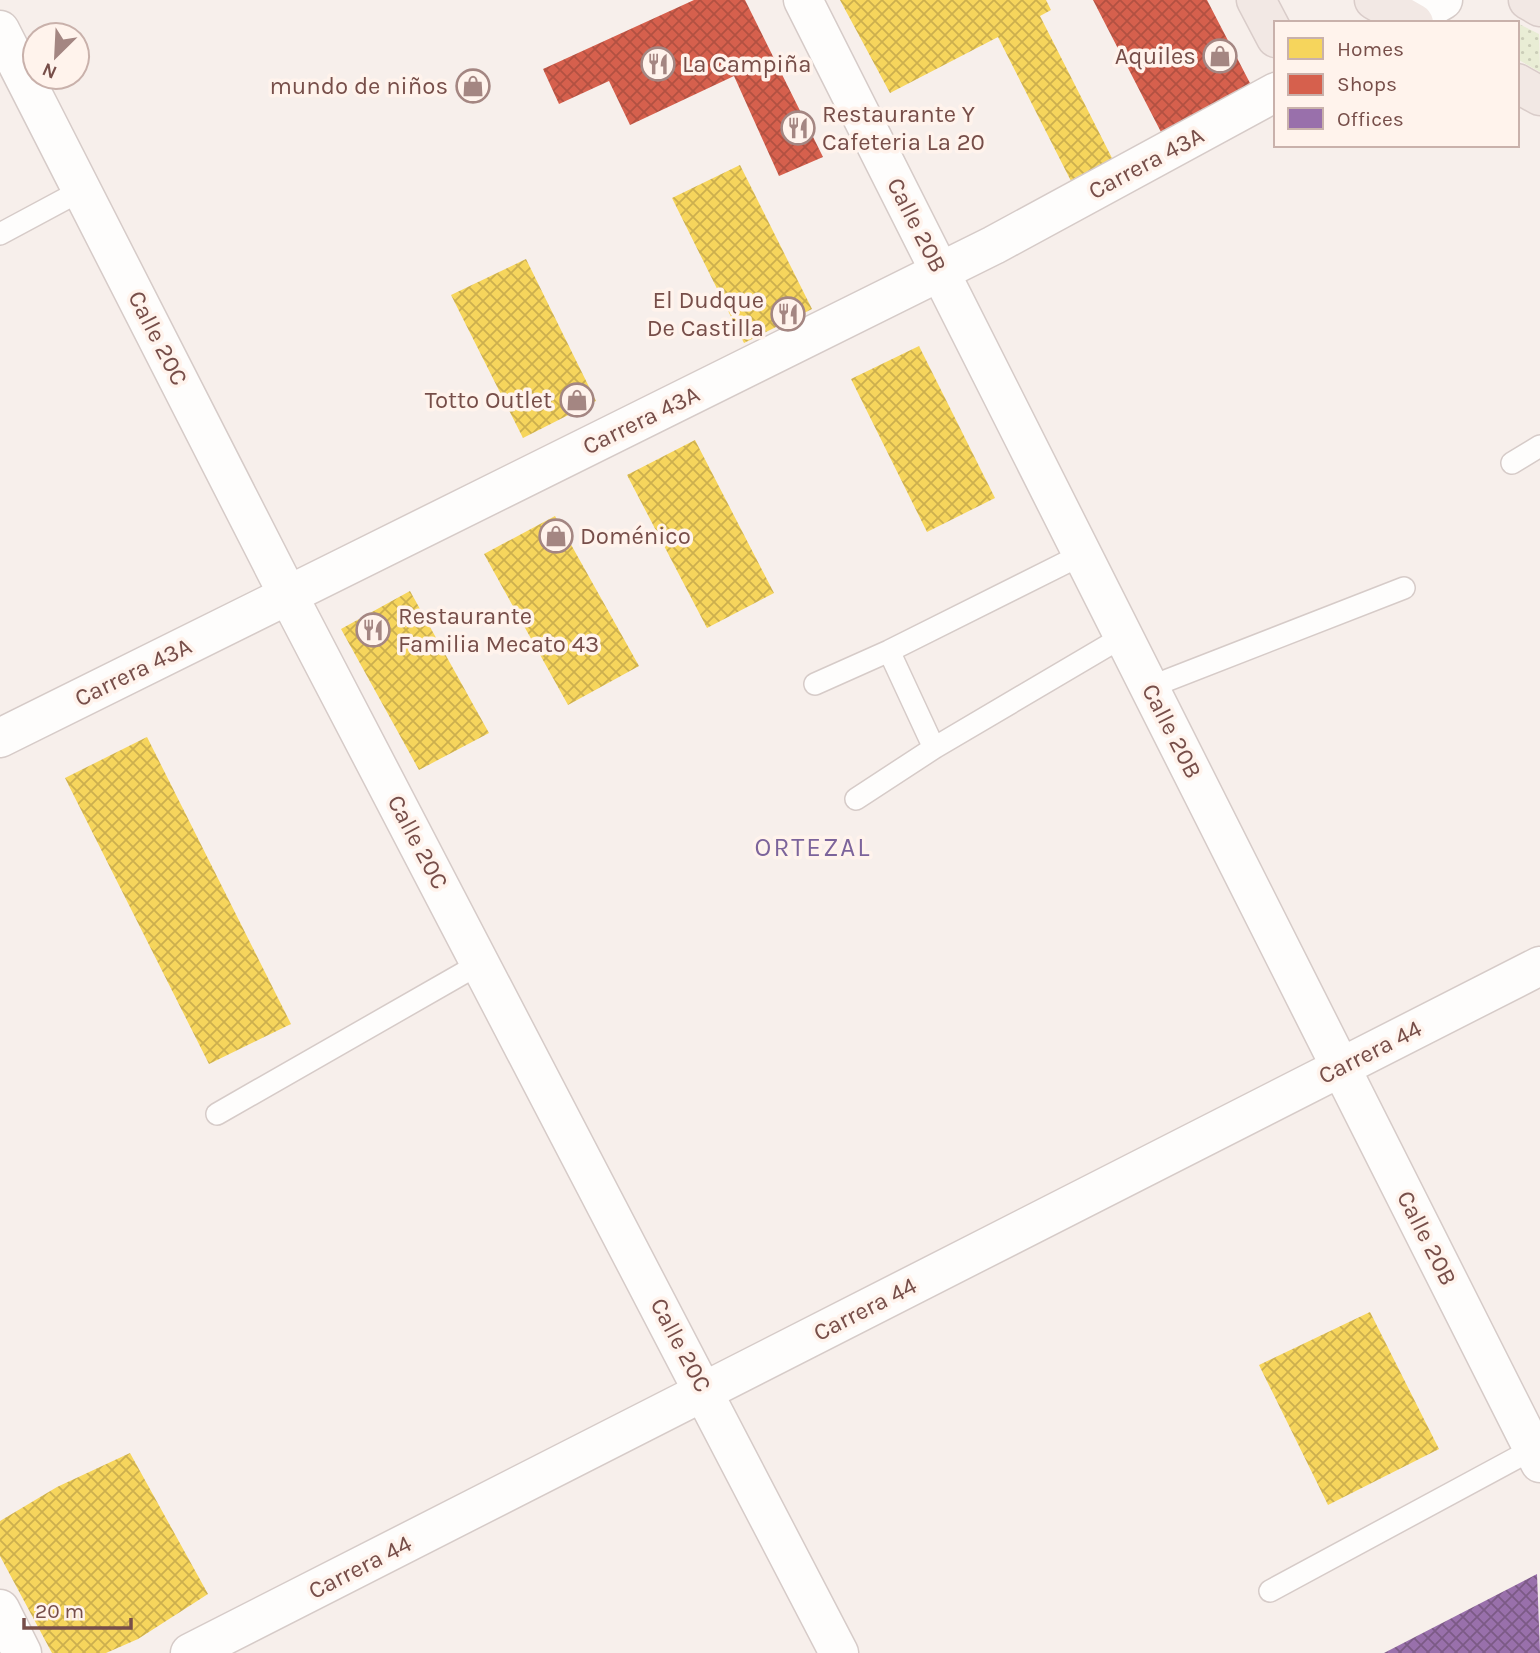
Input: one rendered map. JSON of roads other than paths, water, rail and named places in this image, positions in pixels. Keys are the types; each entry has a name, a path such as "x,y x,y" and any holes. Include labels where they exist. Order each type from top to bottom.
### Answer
{"highway":[{"path":"1256,0 1274,34"},
{"path":"1374,0 1407,21"},
{"path":"1528,0 1540,7"},
{"path":"1519,84 1540,96"}],"street":[{"name":"Calle 20B","path":"803,0 1537,1456"},
{"path":"1411,21 1443,0"},
{"name":"Calle 20C","path":"0,30 288,595 705,1391 839,1653"},
{"name":"Carrera 43A","path":"0,738 940,271 1274,93"},
{"name":"Carrera 44","path":"190,1653 1540,966"},
{"path":"0,1609 22,1653"}],"lane":[{"path":"0,234 82,190"},
{"path":"1512,463 1540,446"},
{"path":"815,684 890,651 1083,555"},
{"path":"1150,687 1404,588"},
{"path":"856,799 934,748 1124,636"},
{"path":"890,651 934,748"},
{"path":"217,1114 481,963"},
{"path":"1270,1591 1537,1456"}],"place":[{"name":"Aquiles","path":"1220,56"},
{"name":"La Campiña","path":"658,64"},
{"name":"mundo de niños","path":"473,86"},
{"name":"Restaurante Y Cafeteria La 20","path":"798,128"},
{"name":"El Dudque De Castilla","path":"788,314"},
{"name":"Totto Outlet","path":"577,400"},
{"name":"Doménico","path":"556,536"},
{"name":"Restaurante Familia Mecato 43","path":"373,630"}],"district":[{"name":"ORTEZAL","path":"813,847"}]}
